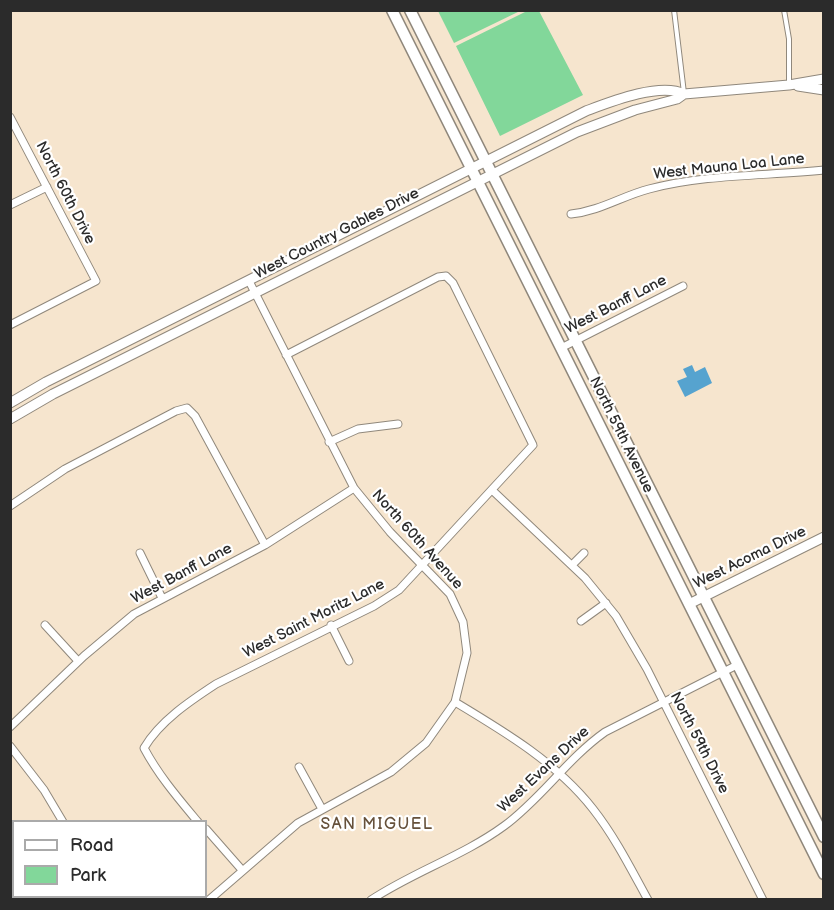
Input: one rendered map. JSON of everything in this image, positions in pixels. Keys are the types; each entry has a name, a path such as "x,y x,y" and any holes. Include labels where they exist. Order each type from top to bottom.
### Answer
{"main road":[{"name":"North 59th Avenue","path":"392,10 824,874"},
{"name":"North 59th Avenue","path":"410,10 824,837"}],"street":[{"name":"West Country Gables Drive","path":"10,403 46,382 249,281 475,175 492,173 590,126 635,110 677,99 684,94 789,85 824,79"},
{"name":"West Country Gables Drive","path":"789,85 824,90"},
{"name":"West Country Gables Drive","path":"10,419 53,394 255,292 475,175 487,162 557,124 604,104 656,91 675,89 684,94"},
{"name":"North 60th Drive","path":"10,117 96,281 10,325"},
{"name":"West Mauna Loa Lane","path":"571,214 609,206 648,189 685,182 824,170"},
{"path":"10,205 47,187"},
{"name":"West Saint Moritz Lane","path":"196,820 163,781 144,748 150,738 192,700 216,684 399,590 533,445 453,283 446,276 438,277 286,355"},
{"name":"North 60th Avenue","path":"249,281 354,488 390,532 450,594 463,621 467,653 455,702"},
{"name":"West Banff Lane","path":"561,348 683,286"},
{"path":"10,506 65,469 176,411 186,408 195,416 265,545"},
{"path":"329,442 358,429 398,424"},
{"name":"West Banff Lane","path":"10,727 114,628 162,598 265,545 354,488"},
{"name":"North 59th Drive","path":"492,490 572,565 606,603 631,640 763,900"},
{"name":"West Acoma Drive","path":"689,604 824,537"},
{"path":"140,553 162,598"},
{"path":"572,565 584,553"},
{"path":"581,621 606,603"},
{"path":"45,625 78,661"},
{"path":"332,626 349,661"},
{"name":"West Evans Drive","path":"371,900 495,832 535,800 586,747 605,732 738,665"},
{"path":"209,900 298,823 367,786 411,758 432,736 455,702 518,740 573,786 605,826 648,900"},
{"path":"10,746 31,771 62,820"},
{"path":"299,767 322,809"},
{"path":"207,830 242,870"}],"lane":[{"path":"674,10 684,94"},
{"path":"784,10 789,39 789,85"}],"green space":[{"path":"438,11 520,11 454,43"},
{"path":"527,11 539,11 583,95 500,136 456,46"}],"water":[{"path":"692,365 695,372 705,367 712,383 685,397 677,381 687,377 683,369"}],"district":[{"name":"SAN MIGUEL","path":"377,825"}]}
